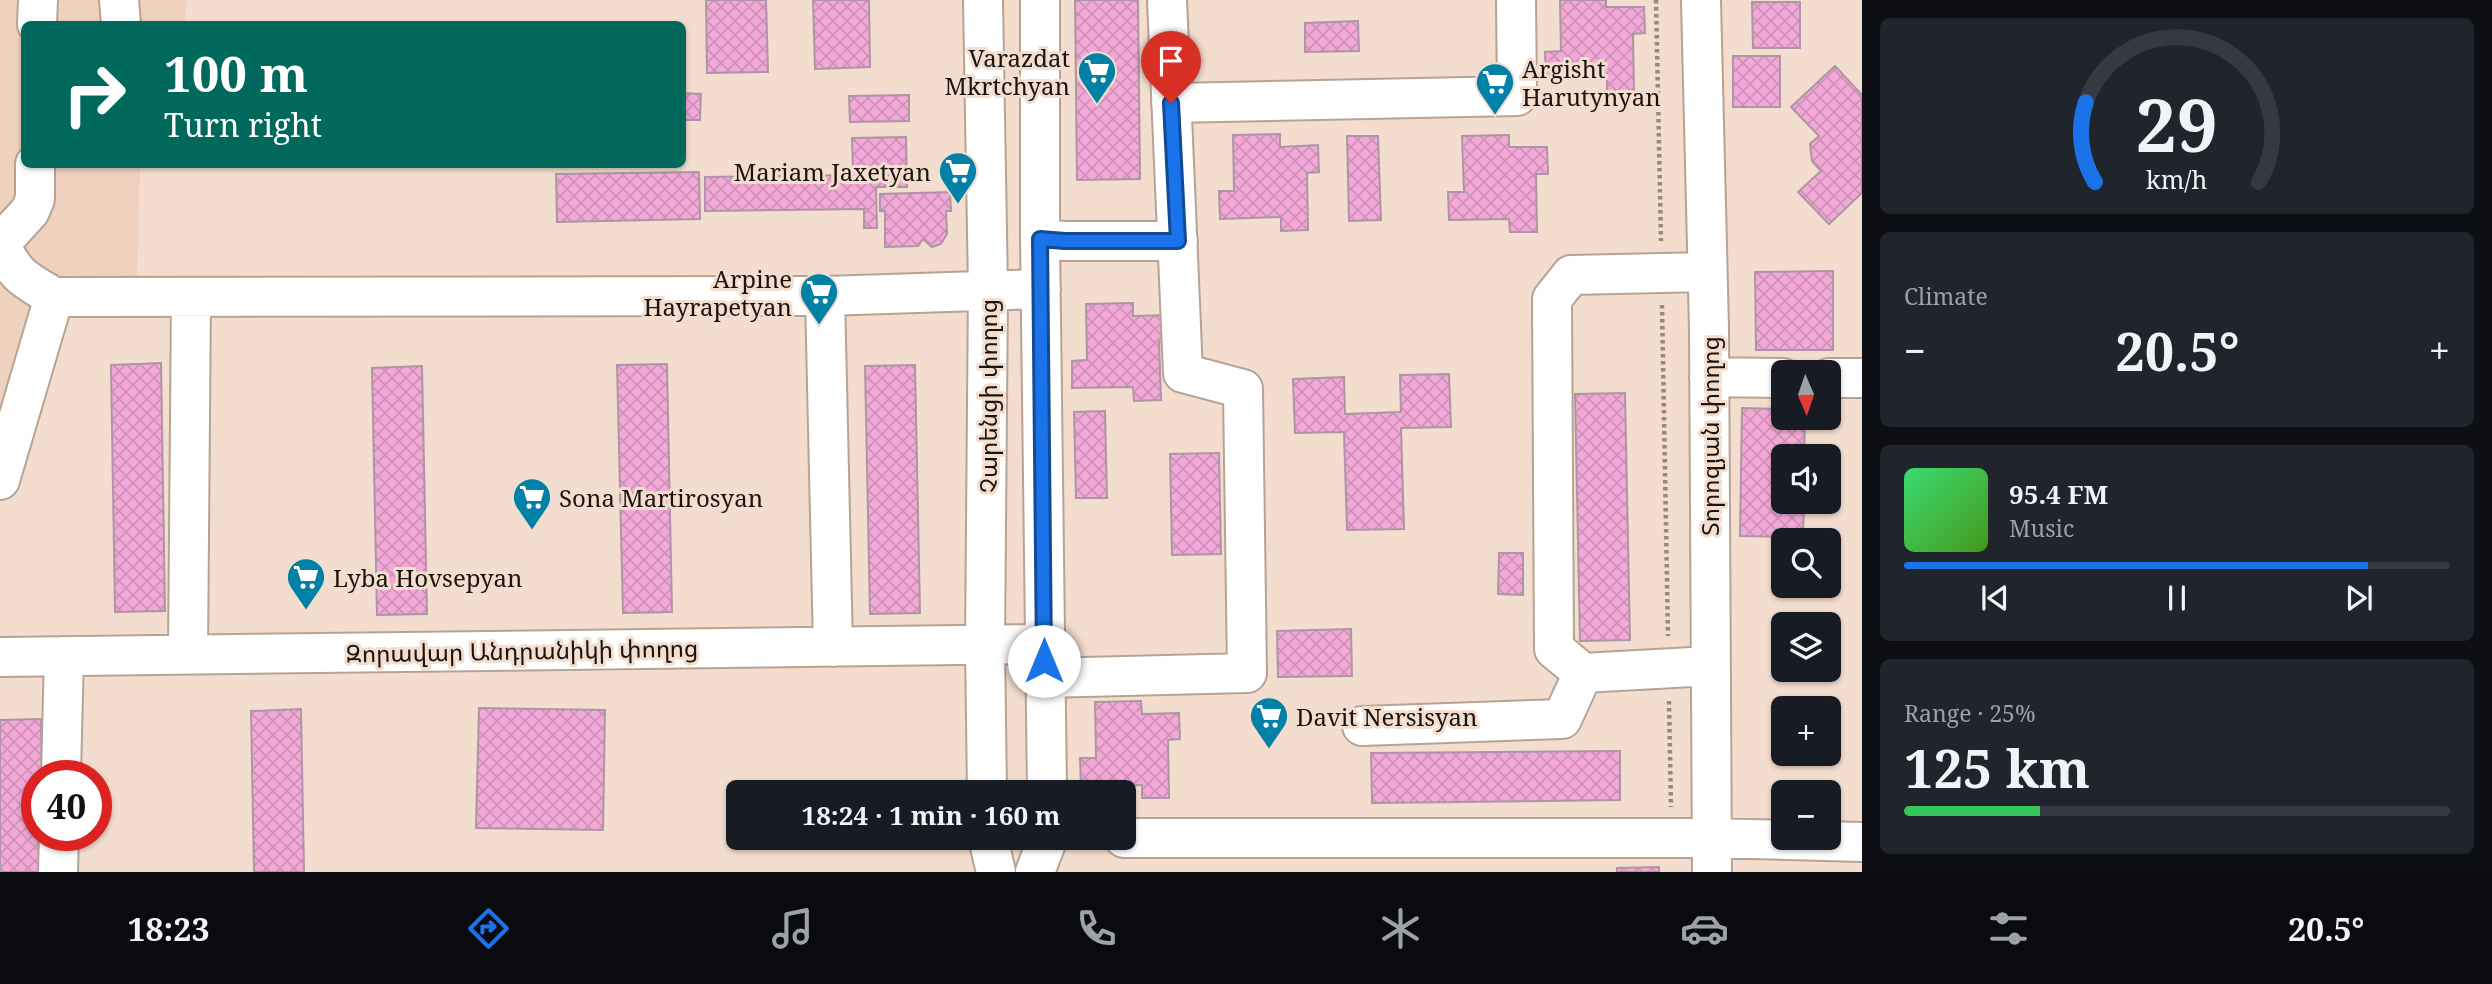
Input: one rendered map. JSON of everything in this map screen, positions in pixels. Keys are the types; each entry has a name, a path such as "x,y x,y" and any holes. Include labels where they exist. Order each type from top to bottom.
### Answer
{"street":[{"path":"37,21 38,0"},
{"path":"119,0 121,21"},
{"name":"Չարենցի փողոց","path":"983,0 988,289 985,645 987,780"},
{"path":"1040,0 1047,780"},
{"path":"1040,239 1178,241 1167,0"},
{"path":"1171,103 1517,96 1516,0"},
{"name":"Տորոզյան փողոց","path":"1701,0 1709,377 1712,855"},
{"path":"35,168 35,199 30,211 0,244 12,268 24,279 54,297 825,296 1041,289"},
{"name":"Զորավար Անդրանիկի փողոց","path":"0,657 985,645 1044,661 1247,673 1243,389 1183,373 1178,241"},
{"path":"1707,272 1571,275 1552,299 1554,649 1583,673 1710,666"},
{"path":"825,296 833,647"},
{"path":"0,480 54,297"},
{"path":"188,654 191,297"},
{"path":"1709,377 1771,378"},
{"path":"1841,378 1862,378"},
{"path":"61,760 64,656"},
{"path":"1362,726 1562,719 1583,673"},
{"path":"1136,838 1671,838 1712,855 1862,842"},
{"path":"991,850 996,872"},
{"path":"1035,872 1043,850"},
{"path":"58,872 59,851"}],"path":[{"path":"1657,0 1671,838"}],"shaded area":[{"path":"0,0 186,0 185,21 21,21 21,168 140,168 137,279 69,275 32,315 0,420"}],"building":[{"path":"706,0 766,0 768,72 707,73"},
{"path":"813,0 869,0 870,67 815,69"},
{"path":"1075,0 1138,0 1140,179 1077,180"},
{"path":"1560,0 1606,0 1606,7 1644,7 1645,33 1633,34 1634,91 1607,92 1607,78 1546,79 1545,52 1561,51"},
{"path":"1752,2 1800,2 1800,48 1753,48"},
{"path":"1358,21 1359,51 1305,52 1305,23"},
{"path":"1733,56 1780,56 1780,107 1733,107"},
{"path":"1835,66 1862,95 1862,193 1829,224 1798,192 1821,171 1812,161 1810,144 1819,136 1791,107"},
{"path":"686,93 701,94 700,120 686,120"},
{"path":"909,95 909,121 850,122 849,96"},
{"path":"1280,134 1280,147 1318,145 1319,172 1307,173 1308,230 1281,231 1281,217 1220,219 1219,191 1234,191 1233,135"},
{"path":"1509,135 1509,147 1547,147 1548,174 1536,174 1537,232 1510,232 1509,219 1449,220 1448,192 1464,192 1462,136"},
{"path":"1347,136 1378,136 1381,220 1349,221"},
{"path":"906,137 907,187 876,187 877,228 864,228 864,209 705,211 705,177 848,175 853,170 852,138"},
{"path":"699,172 700,219 557,222 556,174"},
{"path":"950,192 951,211 946,211 947,234 941,244 932,247 923,239 918,246 885,247 885,211 880,211 880,194"},
{"path":"1833,271 1833,350 1756,350 1755,272"},
{"path":"1133,303 1133,316 1171,315 1171,342 1159,342 1161,400 1134,401 1133,387 1072,388 1072,361 1087,360 1086,304"},
{"path":"161,363 165,611 115,612 111,365"},
{"path":"667,364 672,612 623,613 617,365"},
{"path":"915,365 920,613 870,614 865,366"},
{"path":"422,366 427,614 377,615 372,368"},
{"path":"1449,374 1451,427 1401,428 1404,529 1347,530 1344,432 1295,433 1293,379 1344,377 1345,414 1401,412 1400,375"},
{"path":"1625,393 1630,640 1580,641 1575,394"},
{"path":"1742,408 1771,409 1771,430 1805,430 1804,444 1771,444 1771,514 1804,514 1803,528 1771,528 1771,536 1740,536"},
{"path":"1105,411 1107,498 1076,498 1074,412"},
{"path":"1219,453 1221,554 1172,555 1170,454"},
{"path":"1499,553 1523,553 1523,595 1498,594"},
{"path":"1351,629 1352,676 1278,677 1277,631"},
{"path":"1141,701 1142,714 1179,713 1180,739 1168,740 1169,798 1142,798 1142,785 1136,785 1136,780 1081,780 1080,758 1096,758 1095,702"},
{"path":"479,708 605,710 603,830 476,828"},
{"path":"301,709 304,872 254,872 251,711"},
{"path":"41,719 42,760 21,760 21,851 44,851 44,872 0,872 0,720"},
{"path":"1620,751 1620,800 1372,803 1371,753"},
{"path":"1659,867 1659,872 1617,872 1617,868"}],"place":[{"name":"Varazdat Mkrtchyan","path":"1097,105"},
{"name":"Argisht Harutynyan","path":"1495,116"},
{"name":"Mariam Jaxetyan","path":"958,205"},
{"name":"Arpine Hayrapetyan","path":"819,326"},
{"name":"Sona Martirosyan","path":"532,531"},
{"name":"Lyba Hovsepyan","path":"306,611"},
{"name":"Davit Nersisyan","path":"1269,750"}],"route":[{"path":"1044,661 1040,239 1178,241 1171,103"}]}
